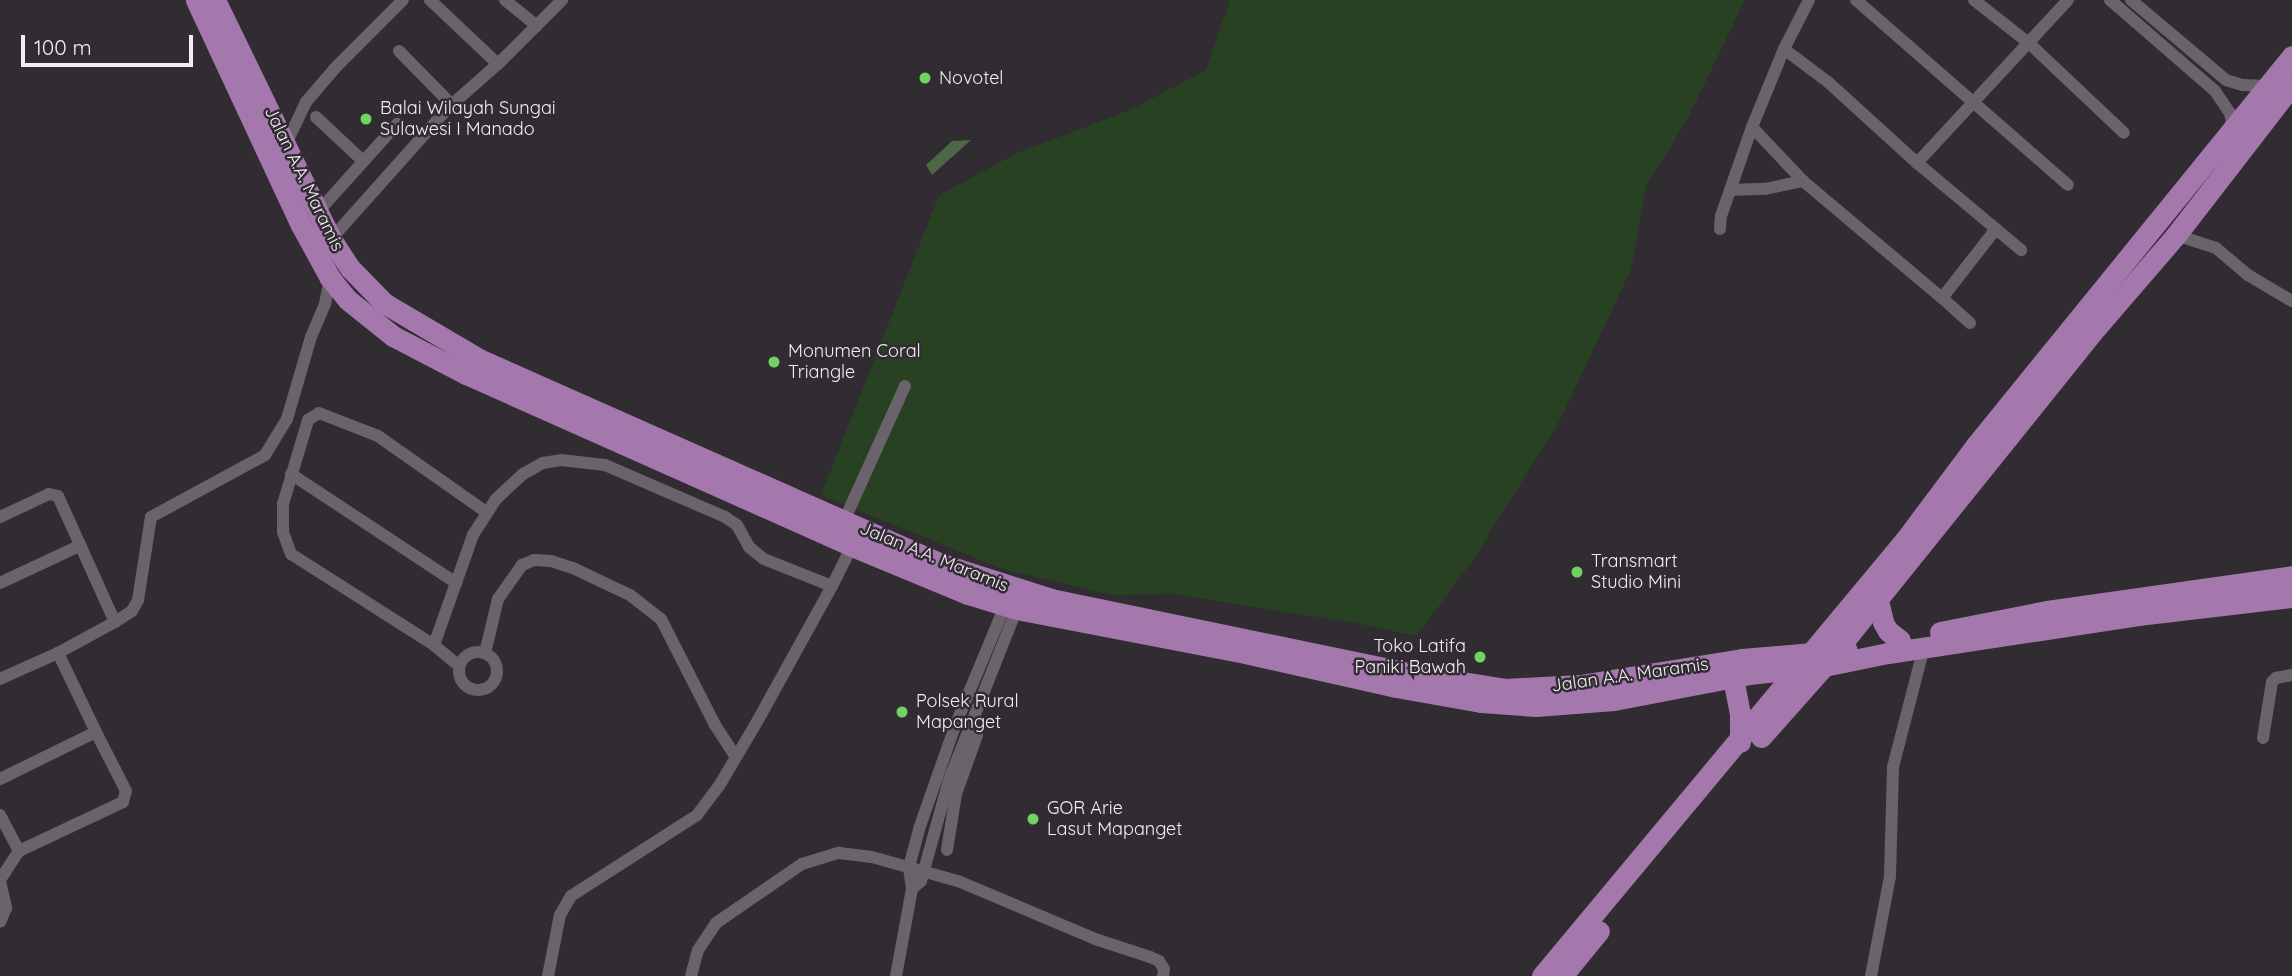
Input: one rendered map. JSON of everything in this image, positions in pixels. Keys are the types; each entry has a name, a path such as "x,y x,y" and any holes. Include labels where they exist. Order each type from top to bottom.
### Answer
{"highway":[{"path":"196,0 305,233 330,278 356,307 411,347 852,546 968,594 1014,598 1395,687 1496,704 1535,706 1588,704 1796,669 1824,656 1924,648 2138,615 2292,597"},
{"name":"Jalan A.A. Maramis","path":"215,0 331,239 349,268 384,303 479,359 1014,598 1504,689 1580,685 1776,655 1824,656 2047,611 2292,576"},
{"path":"1824,656 1843,616 1976,445 2292,56"},
{"path":"1542,976 1702,799 1824,656 1878,600 2096,328 2176,235 2292,85"},
{"path":"1878,600 1883,622 1888,631 1900,640"},
{"path":"1776,655 1843,616"},
{"path":"1562,976 1702,799 1740,742 1796,669"},
{"path":"1733,678 1740,713 1740,742"}],"street":[{"path":"286,144 306,102 335,68 403,0"},
{"path":"430,0 498,64"},
{"path":"505,0 537,26"},
{"path":"331,239 452,104 498,64 562,0"},
{"path":"1720,229 1730,190 1752,127 1784,49 1809,0"},
{"path":"1856,0 2068,185"},
{"path":"1974,0 2029,44 2124,133"},
{"path":"1917,163 2068,0"},
{"path":"2111,0 2205,81 2224,102 2230,113 2232,129"},
{"path":"2131,0 2226,80 2239,84 2268,86"},
{"path":"1784,49 1828,82 1917,163 2021,250"},
{"path":"399,51 452,104"},
{"path":"2224,102 2239,84"},
{"path":"316,117 362,160"},
{"path":"317,212 397,124"},
{"path":"1752,127 1803,181 1970,323"},
{"path":"1730,190 1765,189 1803,181"},
{"path":"1942,298 1996,229"},
{"path":"2176,235 2216,248 2230,256 2248,275 2292,301"},
{"path":"0,678 58,653 132,611 138,600 151,517 265,455 287,419 311,337 325,304 330,278"},
{"path":"844,521 905,386"},
{"path":"459,666 469,653 485,653 496,664 495,680 483,690 467,687 461,682 459,666 434,645 290,554 283,531 283,504 308,420 319,413 378,436 486,512"},
{"path":"434,645 486,512 523,474 543,463 561,460 605,465 713,512 737,525 749,547 764,559 832,586"},
{"path":"290,474 456,583"},
{"path":"713,512 723,488"},
{"path":"0,517 54,494 81,545 115,622"},
{"path":"0,583 81,545"},
{"path":"548,976 560,915 571,895 697,815 719,786 852,546"},
{"path":"485,653 498,599 522,565 534,560 551,561 575,569 630,595 661,619 715,725 735,756"},
{"path":"912,889 921,881 949,780 1014,598"},
{"path":"896,976 912,889 909,867 931,789 1014,598"},
{"path":"1871,976 1891,876 1893,767 1924,648"},
{"path":"0,922 6,908 0,881 19,851 123,802 126,792 58,653"},
{"path":"2263,738 2272,682 2276,678 2292,675"},
{"path":"947,850 956,794 977,736 968,727"},
{"path":"0,779 96,732"},
{"path":"0,815 19,851"},
{"path":"691,976 698,950 716,923 802,863 839,853 924,871 995,896 1095,939 1159,961 1164,969 1163,976"}],"shaded area":[{"path":"1230,0 1745,0 1687,120 1646,187 1631,270 1560,420 1475,557 1417,636 1355,623 1173,594 1112,595 1002,569 821,495 939,195 1017,153 1130,110 1206,70"},
{"path":"971,140 932,175 926,165 952,141"}],"place":[{"name":"Novotel","path":"925,78"},
{"name":"Balai Wilayah Sungai Sulawesi I Manado","path":"366,119"},
{"name":"Monumen Coral Triangle","path":"774,362"},
{"name":"Transmart Studio Mini","path":"1577,572"},
{"name":"Toko Latifa Paniki Bawah","path":"1480,657"},
{"name":"Polsek Rural Mapanget","path":"902,712"},
{"name":"GOR Arie Lasut Mapanget","path":"1033,819"}]}
